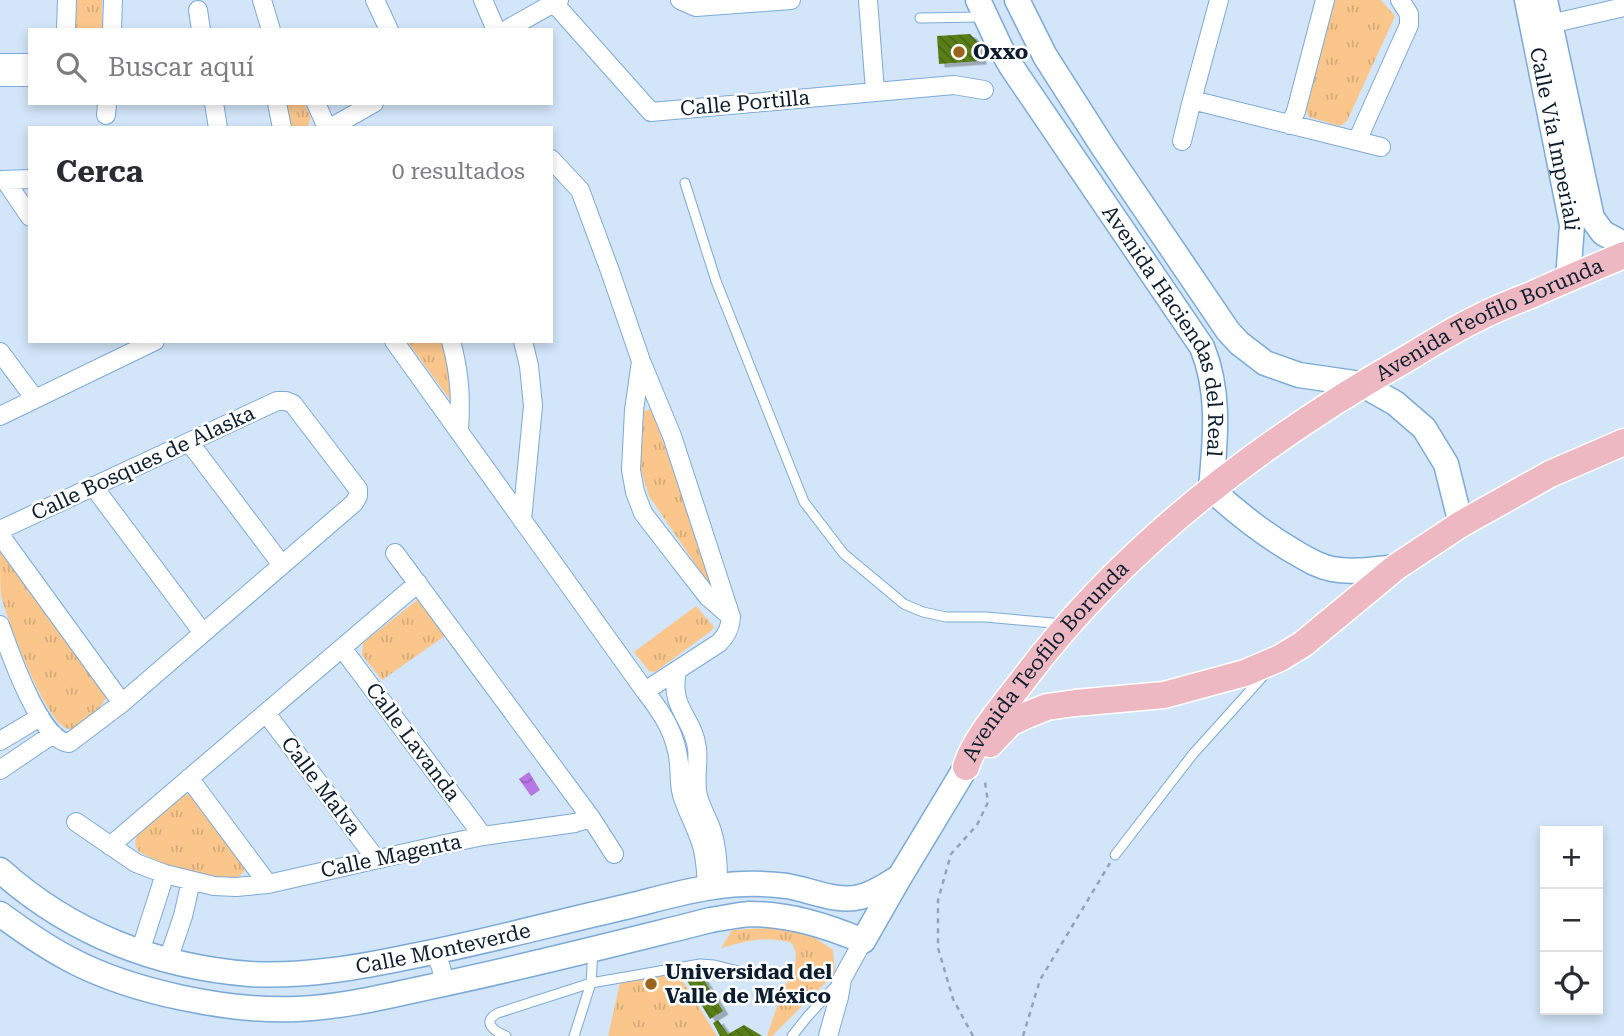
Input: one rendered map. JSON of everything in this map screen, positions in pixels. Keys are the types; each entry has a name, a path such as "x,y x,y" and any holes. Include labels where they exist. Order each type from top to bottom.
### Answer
{"main road":[{"name":"Avenida Haciendas del Real","path":"1017,0 1045,56 1103,147 1228,331 1265,363 1298,375 1361,384 1395,403 1424,428 1446,464 1461,524"},
{"name":"Calle Vía Imperiali","path":"1546,5 1582,222 1568,279"},
{"name":"Calle Vía Imperiali","path":"1546,5 1582,222"},
{"name":"Avenida Haciendas del Real","path":"982,8 1011,66 1202,347 1208,360 1215,400 1216,431 1211,489 1266,536 1314,563 1331,569 1348,570 1396,567"},
{"path":"1078,163 1103,147"},
{"name":"Calle Vía Imperiali","path":"1582,222 1624,244"},
{"name":"Avenida Teofilo Borunda","path":"966,767 970,755 997,715 1047,648 1144,547 1211,489 1285,434 1361,384 1477,318 1624,255"},
{"name":"Avenida Teofilo Borunda","path":"966,767 978,760 1010,723 1047,707 1164,695 1245,673 1280,657 1303,644 1396,567 1461,524 1550,474 1624,442"},
{"path":"863,941 966,767"},
{"name":"Calle Monteverde","path":"0,870 66,919 106,940 199,968 253,974 357,968 474,944 713,887 763,884 789,886 846,899 871,894 898,878"},
{"name":"Calle Monteverde","path":"0,914 42,944 74,962 123,982 237,1007 296,1009 342,1005 479,977 711,920 747,914 776,915 804,921 863,941"}],"street":[{"path":"66,28 67,0"},
{"path":"112,28 113,0"},
{"path":"262,0 270,28"},
{"path":"375,0 388,28"},
{"path":"483,0 495,28"},
{"path":"680,0 696,7 791,0"},
{"path":"868,0 875,91"},
{"path":"1182,141 1219,0"},
{"path":"1290,125 1325,0"},
{"path":"509,28 556,1"},
{"name":"Calle Portilla","path":"556,1 651,112 954,85 984,90"},
{"path":"1546,5 1624,7"},
{"path":"1357,141 1409,25 1404,7"},
{"path":"198,10 201,28"},
{"path":"0,63 28,63"},
{"path":"0,78 28,77"},
{"path":"1192,100 1381,147"},
{"path":"214,105 218,126"},
{"path":"277,105 282,126"},
{"path":"317,105 328,126"},
{"path":"333,126 369,105"},
{"path":"553,161 580,190 641,361 672,436 731,617 727,635 719,643 645,691"},
{"path":"3,180 28,179"},
{"path":"3,180 28,214"},
{"path":"0,415 35,399 122,347 144,343"},
{"path":"395,343 662,711 676,743 680,765 679,785 700,838 713,887"},
{"path":"452,343 461,397 459,432"},
{"path":"522,520 533,406 523,343"},
{"path":"0,352 35,399"},
{"path":"641,361 634,410 631,470 635,492 643,513 664,541 708,597 731,617"},
{"name":"Calle Bosques de Alaska","path":"0,532 277,401 286,401 293,404 358,489 358,496 354,503 282,565"},
{"path":"0,625 40,717 53,734 65,743 72,741 122,703 282,565 189,442"},
{"path":"93,486 203,633"},
{"path":"0,532 122,703"},
{"path":"395,553 592,818 614,854"},
{"path":"110,846 418,583"},
{"name":"Calle Lavanda","path":"342,648 483,836"},
{"path":"677,672 674,685 676,696 693,732 697,748 698,797 717,850 713,887"},
{"name":"Calle Malva","path":"266,713 376,859"},
{"path":"0,741 40,717"},
{"path":"0,770 53,734"},
{"path":"189,778 268,884"},
{"name":"Calle Magenta","path":"76,822 136,863 191,881 236,887 268,884 483,836 575,823 592,818"},
{"path":"140,952 165,874"},
{"path":"169,960 191,881"},
{"path":"833,1032 842,979 863,941"},
{"path":"474,944 467,963 471,972 479,977"},
{"path":"430,953 440,963 441,984"}],"lane":[{"path":"920,18 982,8"},
{"path":"685,183 716,281 804,502 844,554 904,604 923,612 946,617 986,617 1069,625"},
{"path":"1115,855 1193,754 1280,657"},
{"path":"573,1036 591,983 593,949"},
{"path":"506,1036 491,1027 492,1016 591,983 700,964 755,975"},
{"path":"793,1035 842,979"}],"path":[{"path":"966,767 985,782 988,802 977,825 951,854 938,900 938,948 953,999 973,1036"},
{"path":"1023,1036 1040,980 1115,855"}],"green space":[{"path":"75,0 102,0 102,28 75,28"},
{"path":"1335,0 1381,0 1395,16 1347,121 1340,126 1309,117 1305,108"},
{"path":"283,105 305,105 311,117 308,126 288,126"},
{"path":"408,343 445,343 456,397 451,401"},
{"path":"651,409 714,582 709,584 649,496 640,467 644,411"},
{"path":"0,547 106,698 96,711 74,728 70,729 61,724 50,711 19,648 1,596"},
{"path":"417,600 425,601 449,633 382,680 362,655 363,643"},
{"path":"696,606 714,627 655,672 649,671 634,652"},
{"path":"191,794 245,863 241,875 223,878 183,871 139,852 135,842 137,835 184,795"},
{"path":"769,928 808,933 833,950 835,973 772,1036 767,1036 782,992 795,966 796,953 792,943 765,939 721,948 732,930"},
{"path":"677,972 717,1036 608,1036 620,983"}],"water":[{"path":"529,772 540,790 531,796 519,779"}],"building":[{"name":"Oxxo","path":"970,34 979,43 981,61 939,64 937,36"},
{"path":"698,970 723,1011 710,1019 682,972"},
{"path":"718,1020 728,1034 744,1025 762,1036 720,1036 713,1023"}],"place":[{"name":"Oxxo","path":"959,52"},
{"name":"Universidad del Valle de México","path":"651,984"}]}
